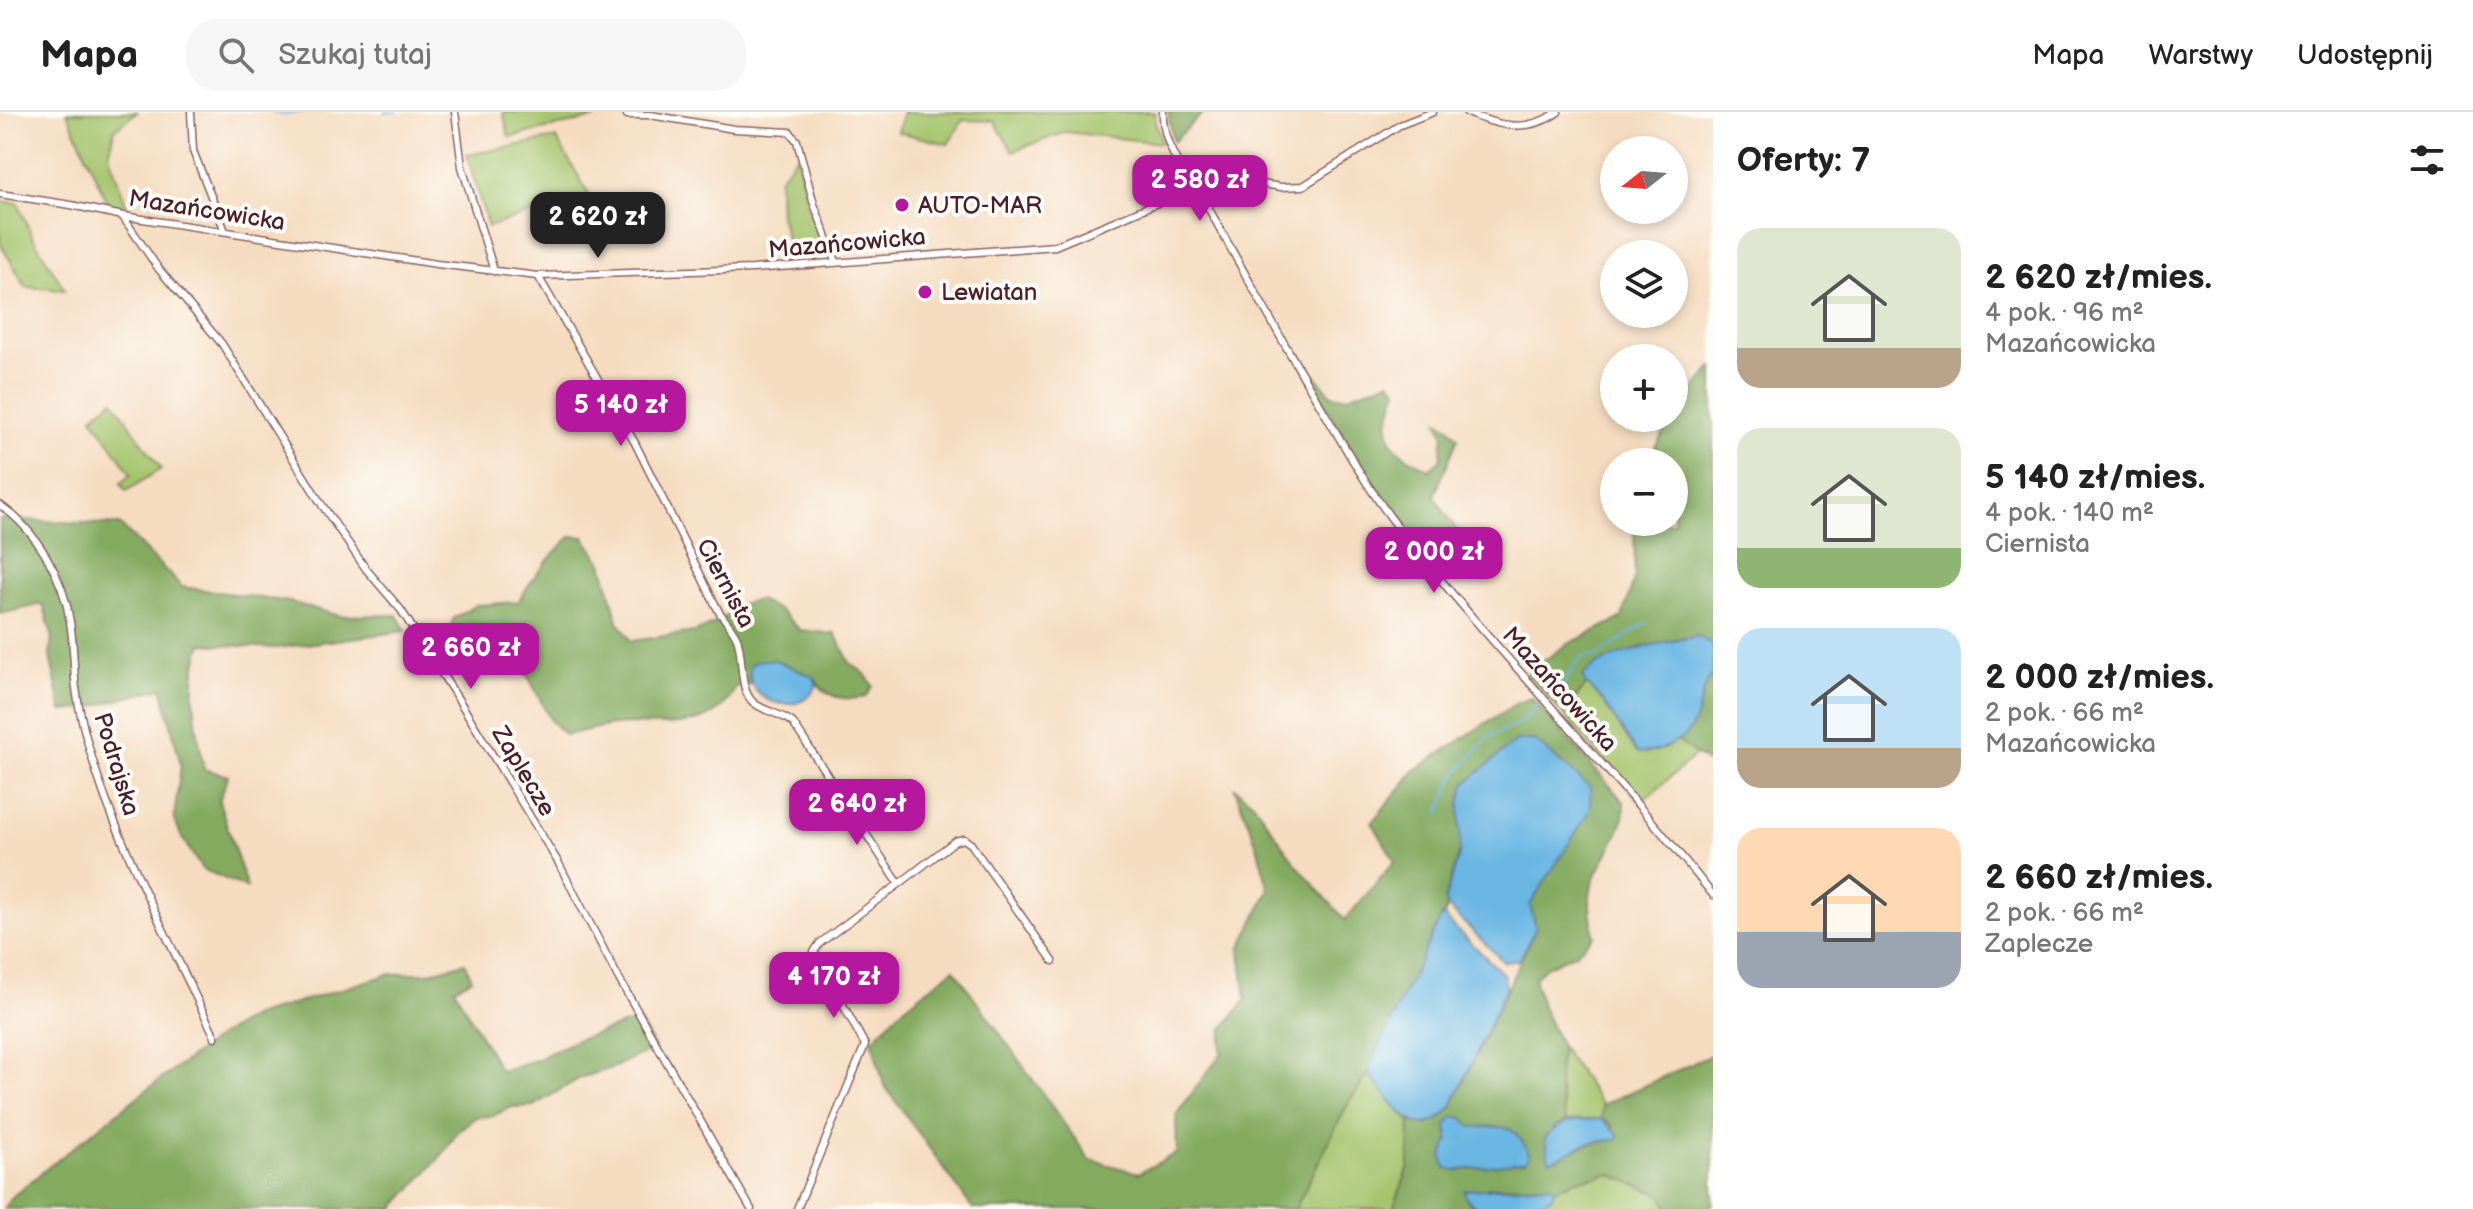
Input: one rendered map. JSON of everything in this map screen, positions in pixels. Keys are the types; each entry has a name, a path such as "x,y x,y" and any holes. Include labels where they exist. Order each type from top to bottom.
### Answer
{"street":[{"path":"191,112 193,151 225,231"},
{"path":"455,112 462,167 494,271"},
{"path":"1163,112 1162,123 1169,143 1194,187 1225,178 1281,187 1303,186 1400,125 1433,112"},
{"path":"1466,112 1501,126 1520,127 1558,112"},
{"path":"627,115 650,115 734,129 790,132 797,141 814,204 836,261"},
{"name":"Mazańcowicka","path":"0,194 123,216 538,276 753,269 1055,246 1194,187 1347,450 1389,515 1471,617 1640,805 1713,895"},
{"name":"Zaplecze","path":"123,216 158,268 222,344 320,502 366,569 401,610 460,702 558,862 619,979 751,1209"},
{"name":"Ciernista","path":"538,276 635,443 719,612 736,636 745,690 753,703 793,723 899,884"},
{"name":"Podrajska","path":"0,505 31,533 64,597 70,623 76,690 91,755 105,797 215,1037"},
{"path":"797,1209 865,1045 814,952 820,943 955,841 964,839 971,844 1053,961"}],"green space":[{"path":"67,112 137,112 114,130 109,155 128,210 107,202"},
{"path":"503,112 595,112 596,118 509,137"},
{"path":"903,112 1156,112 1155,121 1162,143 1066,132 1013,151 994,121 963,120 948,144 898,132"},
{"path":"1168,112 1204,112 1173,142"},
{"path":"556,138 589,194 488,227 467,155"},
{"path":"797,155 807,204 828,256 792,260 780,215 779,179"},
{"path":"0,201 18,203 32,236 65,290 26,287 0,243"},
{"path":"1287,339 1333,396 1348,396 1390,381 1397,389 1389,419 1390,437 1399,451 1413,461 1429,469 1440,460 1444,436 1438,420 1458,438 1434,496 1459,533 1453,546 1428,552 1407,527 1352,449"},
{"path":"1713,367 1713,645 1697,636 1639,648 1583,676 1586,685 1563,714 1526,674 1566,645 1622,618 1635,577 1634,536 1688,536 1688,448 1654,448 1665,432 1688,432 1688,397"},
{"path":"113,400 161,469 126,491 121,483 131,474 92,417"},
{"path":"0,519 120,525 182,587 290,602 341,616 397,615 406,631 276,648 202,644 194,690 204,769 228,776 219,801 247,888 202,869 182,838 174,818 181,765 162,688 84,709 62,711 50,656 52,635 43,604 0,614"},
{"path":"572,536 584,537 602,563 618,621 631,641 695,632 719,622 740,604 759,600 780,611 800,630 835,634 850,663 865,674 873,686 866,697 850,699 836,696 823,690 814,677 775,660 749,673 750,684 735,688 727,702 703,719 672,724 618,724 565,735 551,721 524,668 503,643 477,641 461,646 450,632 453,619 476,605 518,602 542,567"},
{"path":"1713,674 1713,766 1676,740 1692,727 1704,685"},
{"path":"1586,685 1599,696 1637,752 1665,749 1676,740 1697,754 1641,802 1563,714"},
{"path":"1532,698 1624,802 1622,823 1592,885 1590,910 1594,936 1576,953 1546,967 1534,978 1543,1009 1562,1048 1560,1094 1566,1121 1554,1128 1558,1159 1586,1145 1617,1140 1611,1124 1602,1119 1602,1105 1713,1054 1713,1204 1705,1209 1670,1209 1659,1194 1610,1174 1573,1181 1555,1189 1549,1185 1488,1187 1466,1198 1475,1209 1393,1209 1409,1167 1410,1122 1428,1125 1451,1108 1536,928 1530,905 1545,878 1560,763 1533,740 1460,803 1460,852 1445,899 1448,907 1370,1064 1369,1074 1348,1103 1295,1209 973,1209 884,1085 872,1041 900,1011 954,969 1090,1160 1139,1173 1177,1153 1176,1115 1221,1054 1222,1030 1246,999 1240,949 1269,890 1256,842 1234,787 1254,804 1296,864 1345,920 1395,861 1372,822 1415,770 1517,703"},
{"path":"465,963 472,979 454,988 500,1071 538,1059 576,1040 639,1020 655,1048 612,1068 582,1077 533,1106 512,1107 492,1116 476,1117 459,1130 442,1155 393,1209 4,1209 11,1198 145,1091 221,1035 254,1016 390,974 427,973"},
{"path":"1562,1048 1602,1105 1602,1119 1566,1121 1560,1094"},
{"path":"1369,1074 1410,1122 1409,1167 1393,1209 1295,1209 1348,1103"},
{"path":"1610,1174 1659,1194 1670,1209 1523,1209 1552,1197 1555,1189 1573,1181"}],"water":[{"path":"1697,636 1713,645 1713,674 1705,687 1695,721 1688,733 1675,743 1652,752 1637,752 1599,696 1586,685 1583,676 1620,655"},
{"path":"759,660 775,660 814,677 817,685 810,696 799,702 787,704 763,697 750,678 751,664"},
{"path":"1534,740 1590,787 1591,809 1530,905 1536,928 1519,960 1504,962 1448,907 1445,899 1460,852 1460,803 1465,784 1516,741"},
{"path":"1442,915 1504,975 1506,988 1451,1108 1427,1124 1406,1116 1369,1074 1370,1064"},
{"path":"1453,1117 1463,1118 1471,1127 1507,1129 1519,1137 1530,1155 1526,1161 1454,1171 1445,1167 1442,1157 1449,1139 1446,1125"},
{"path":"1602,1119 1619,1135 1617,1140 1588,1144 1549,1160 1545,1138 1551,1132 1571,1122"},
{"path":"1550,1185 1555,1189 1552,1197 1523,1209 1477,1209 1466,1198 1464,1190"}],"waterway":[{"path":"273,112 283,115 302,112"},
{"path":"385,112 396,112"},
{"path":"1548,697 1566,681 1580,657 1597,656 1646,623"},
{"path":"1439,814 1455,775 1490,736 1520,723 1543,701"}],"place":[{"name":"AUTO-MAR","path":"902,205"},
{"name":"Lewiatan","path":"925,292"}]}
